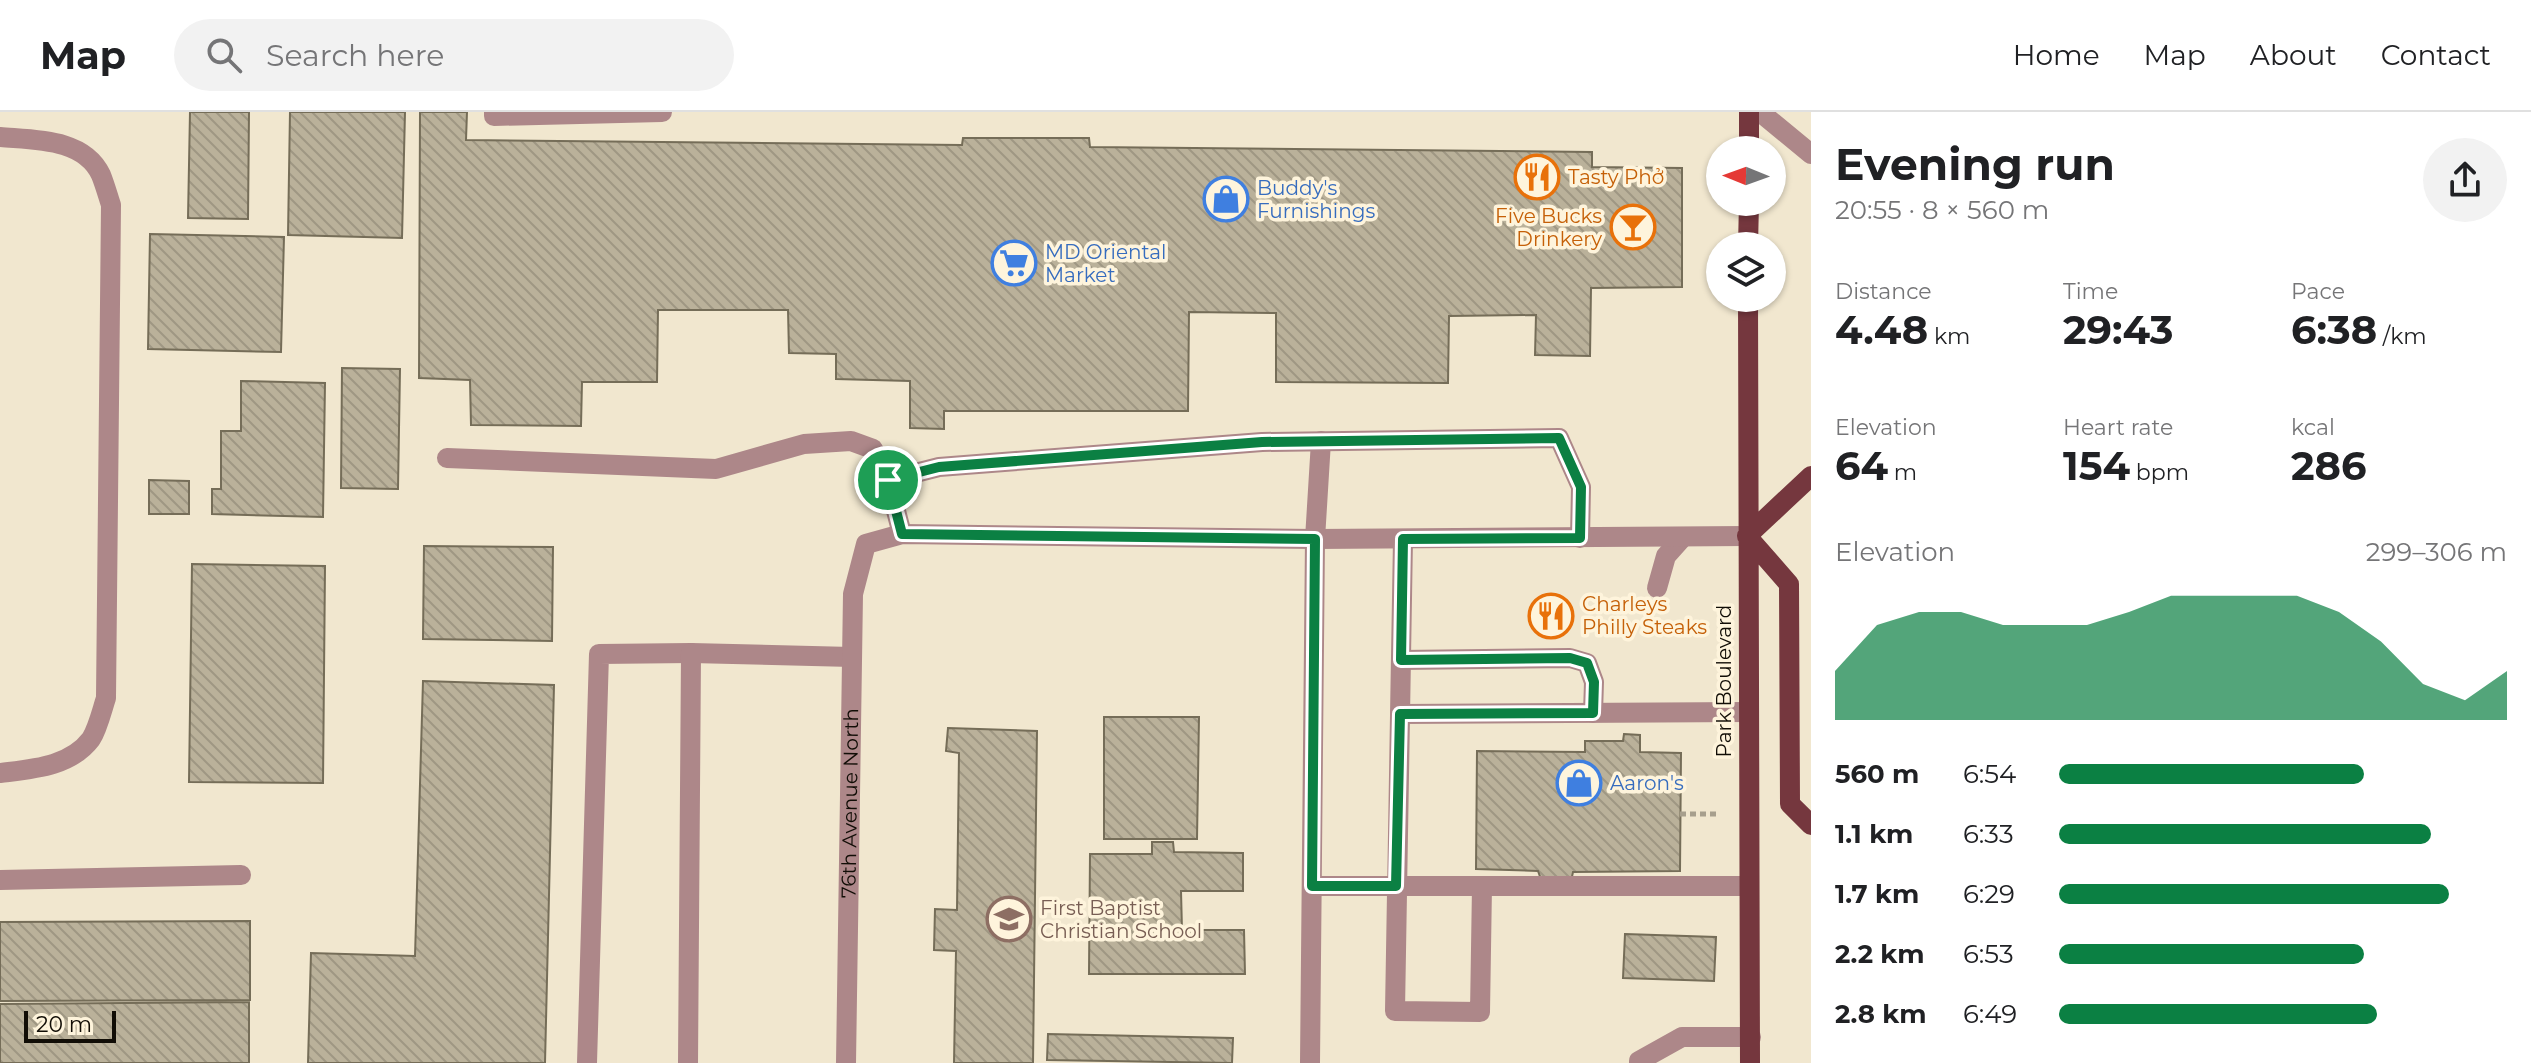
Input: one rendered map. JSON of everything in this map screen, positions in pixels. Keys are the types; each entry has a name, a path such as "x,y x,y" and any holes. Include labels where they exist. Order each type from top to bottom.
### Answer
{"main road":[{"path":"1749,112 1749,136"},
{"name":"Park Boulevard","path":"1748,312 1750,1063"},
{"path":"1811,476 1747,536 1789,584 1790,804 1811,825"}],"street":[{"path":"494,112 494,116 662,112"},
{"path":"1760,112 1811,154"},
{"path":"0,137 42,141 77,149 100,172 111,205 111,221 106,698 92,738 71,757 41,768 0,773"},
{"path":"888,480 939,467 1262,442 1559,438 1581,487 1580,538"},
{"path":"447,458 716,469 804,444 851,441 873,449 888,480 902,534 1315,539 1747,536"},
{"path":"1310,1063 1315,539 1321,441"},
{"name":"76th Avenue North","path":"846,1063 853,594 866,544 902,534"},
{"path":"1657,588 1666,556 1683,537"},
{"path":"1403,539 1395,1011 1480,1012 1482,886"},
{"path":"688,1063 691,653"},
{"path":"587,1063 599,654 852,657"},
{"path":"1401,660 1570,658 1587,663 1594,682 1593,713"},
{"path":"1400,714 1748,712"},
{"path":"0,880 241,875"},
{"path":"1312,886 1748,886"},
{"path":"1639,1063 1682,1037 1751,1037"}],"path":[{"path":"1680,814 1717,814"}],"building":[{"path":"190,112 249,112 248,219 188,218"},
{"path":"290,112 405,112 402,238 288,235"},
{"path":"420,112 467,112 466,140 962,145 963,138 1089,138 1090,147 1592,152 1592,167 1682,168 1682,287 1591,288 1590,356 1535,355 1536,315 1449,316 1448,383 1276,382 1276,313 1189,312 1188,411 944,411 944,429 910,428 910,381 836,379 836,354 789,353 788,310 658,310 657,382 582,382 581,426 471,425 470,380 419,378"},
{"path":"150,234 284,237 281,352 148,349"},
{"path":"342,368 400,369 398,489 341,488"},
{"path":"241,381 325,383 323,517 212,514 212,489 221,489 221,431 241,431"},
{"path":"149,480 189,481 189,514 149,514"},
{"path":"424,546 553,547 552,641 423,639"},
{"path":"192,564 325,566 323,783 189,782"},
{"path":"423,681 554,685 545,1063 308,1063 311,953 415,956"},
{"path":"1104,717 1199,717 1197,839 1104,839"},
{"path":"948,728 1037,731 1033,1063 954,1063 956,951 934,950 935,909 957,910 959,753 946,751"},
{"name":"Aaron's","path":"1624,734 1640,735 1640,752 1681,753 1680,871 1573,872 1570,886 1543,885 1538,871 1476,869 1477,751 1585,752 1585,741 1623,741"},
{"path":"1152,842 1173,842 1174,852 1243,853 1243,891 1181,891 1182,930 1244,930 1245,974 1089,974 1090,854 1152,854"},
{"path":"250,921 250,1000 0,1001 0,922"},
{"path":"1625,934 1716,937 1714,981 1623,978"},
{"path":"249,1002 249,1063 0,1063 0,1004"},
{"path":"1048,1034 1233,1038 1232,1063 1047,1060"}],"place":[{"name":"Tasty Phở","path":"1537,177"},
{"name":"Buddy's Furnishings","path":"1226,199"},
{"name":"Five Bucks Drinkery","path":"1633,227"},
{"name":"MD Oriental Market","path":"1014,263"},
{"name":"Charleys Philly Steaks","path":"1551,616"},
{"name":"Aaron's","path":"1579,783"},
{"name":"First Baptist Christian School","path":"1009,919"}],"route":[{"path":"1559,438 1581,487 1580,538 1403,539 1401,660 1570,658 1587,663 1594,682 1593,713 1400,714 1396,886 1312,886 1315,539 902,534 888,480 939,467 1262,442 1559,438"}]}
